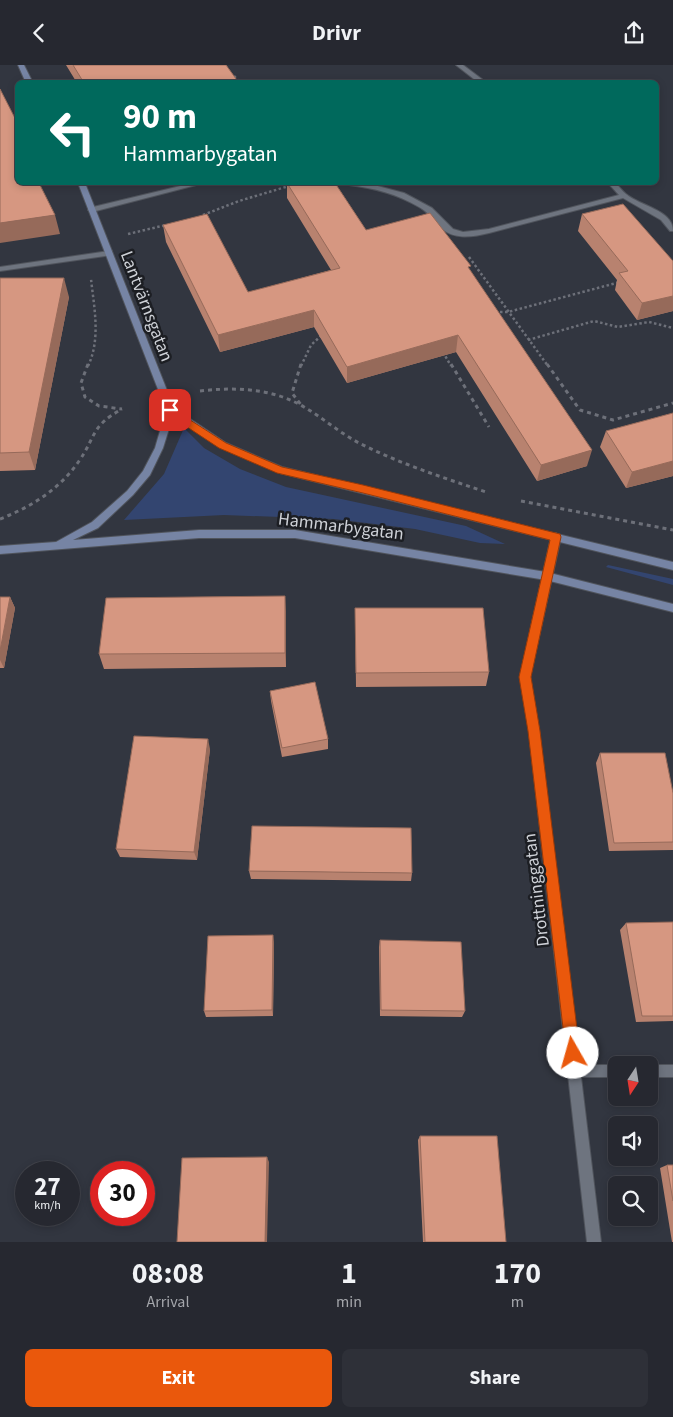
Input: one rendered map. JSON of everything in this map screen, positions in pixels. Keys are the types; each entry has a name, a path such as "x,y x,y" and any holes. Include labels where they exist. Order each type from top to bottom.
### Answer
{"main road":[{"path":"21,65 28,80"},
{"name":"Lantvärnsgatan","path":"82,185 170,410"},
{"path":"56,545 95,525 130,493 147,473 159,448 170,410"},
{"name":"Hammarbygatan","path":"170,410 223,445 280,470 673,566"},
{"name":"Hammarbygatan","path":"0,549 199,534 295,534 421,553 546,576 673,608"}],"street":[{"path":"459,65 480,80"},
{"path":"92,210 192,185"},
{"path":"370,185 395,193 430,211 455,233 472,234 624,196"},
{"path":"614,185 624,196 664,218 673,229"},
{"path":"664,218 673,214"},
{"path":"0,269 109,253"},
{"name":"Drottninggatan","path":"556,537 525,677 534,731 594,1242"},
{"path":"575,1071 608,1071"},
{"path":"658,1071 673,1071"}],"path":[{"path":"227,71 238,80"},
{"path":"203,216 262,193 294,185"},
{"path":"128,234 174,223"},
{"path":"455,233 467,255 580,410 612,420 673,403"},
{"path":"0,519 19,512 52,491 77,464 98,426 108,417 122,409 95,405 81,391 81,382 92,355 96,329 90,274 94,264 92,255"},
{"path":"491,317 627,280"},
{"path":"489,312 508,312"},
{"path":"528,339 594,321 618,327 648,322 673,328"},
{"path":"325,334 317,337 302,361 292,393 303,406 331,427 361,445 486,493"},
{"path":"440,349 489,427"},
{"path":"200,391 221,388 243,388 284,398 303,406"},
{"path":"514,499 673,530"}],"shaded area":[{"path":"184,428 204,448 240,469 286,487 466,526 505,544 480,543 415,529 334,519 224,515 124,520 164,474"},
{"path":"608,565 673,579 673,585 606,567"}],"building":[{"path":"73,65 226,65 237,80 82,80"},
{"path":"0,89 15,118 15,185 40,185 55,215 0,223"},
{"path":"288,185 336,185 366,230 430,213 471,266 468,267 592,450 541,465 458,335 347,367 314,310 218,335 163,225 207,214 248,292 340,268"},
{"path":"623,204 673,261 673,296 642,303 619,273 628,271 582,214"},
{"path":"0,278 64,278 29,452 0,453"},
{"path":"673,413 673,461 632,472 606,431"},
{"path":"285,596 285,653 99,654 106,598"},
{"path":"0,597 10,597 0,651"},
{"path":"355,608 483,608 489,672 356,673"},
{"path":"315,682 328,739 282,748 270,691"},
{"path":"134,736 208,739 194,852 116,849"},
{"path":"600,753 665,753 673,793 673,842 614,843"},
{"path":"252,826 411,828 412,873 249,871"},
{"path":"673,922 673,1016 642,1016 626,923"},
{"path":"273,935 272,1010 204,1011 208,936"},
{"path":"380,940 461,942 465,1011 381,1010"},
{"path":"420,1136 497,1136 506,1242 425,1242"},
{"path":"267,1157 265,1242 177,1242 182,1158"},
{"path":"667,1165 673,1165 673,1201"}],"route":[{"path":"170,410 223,445 280,470 556,537 525,677 534,731 573,1053"}]}
